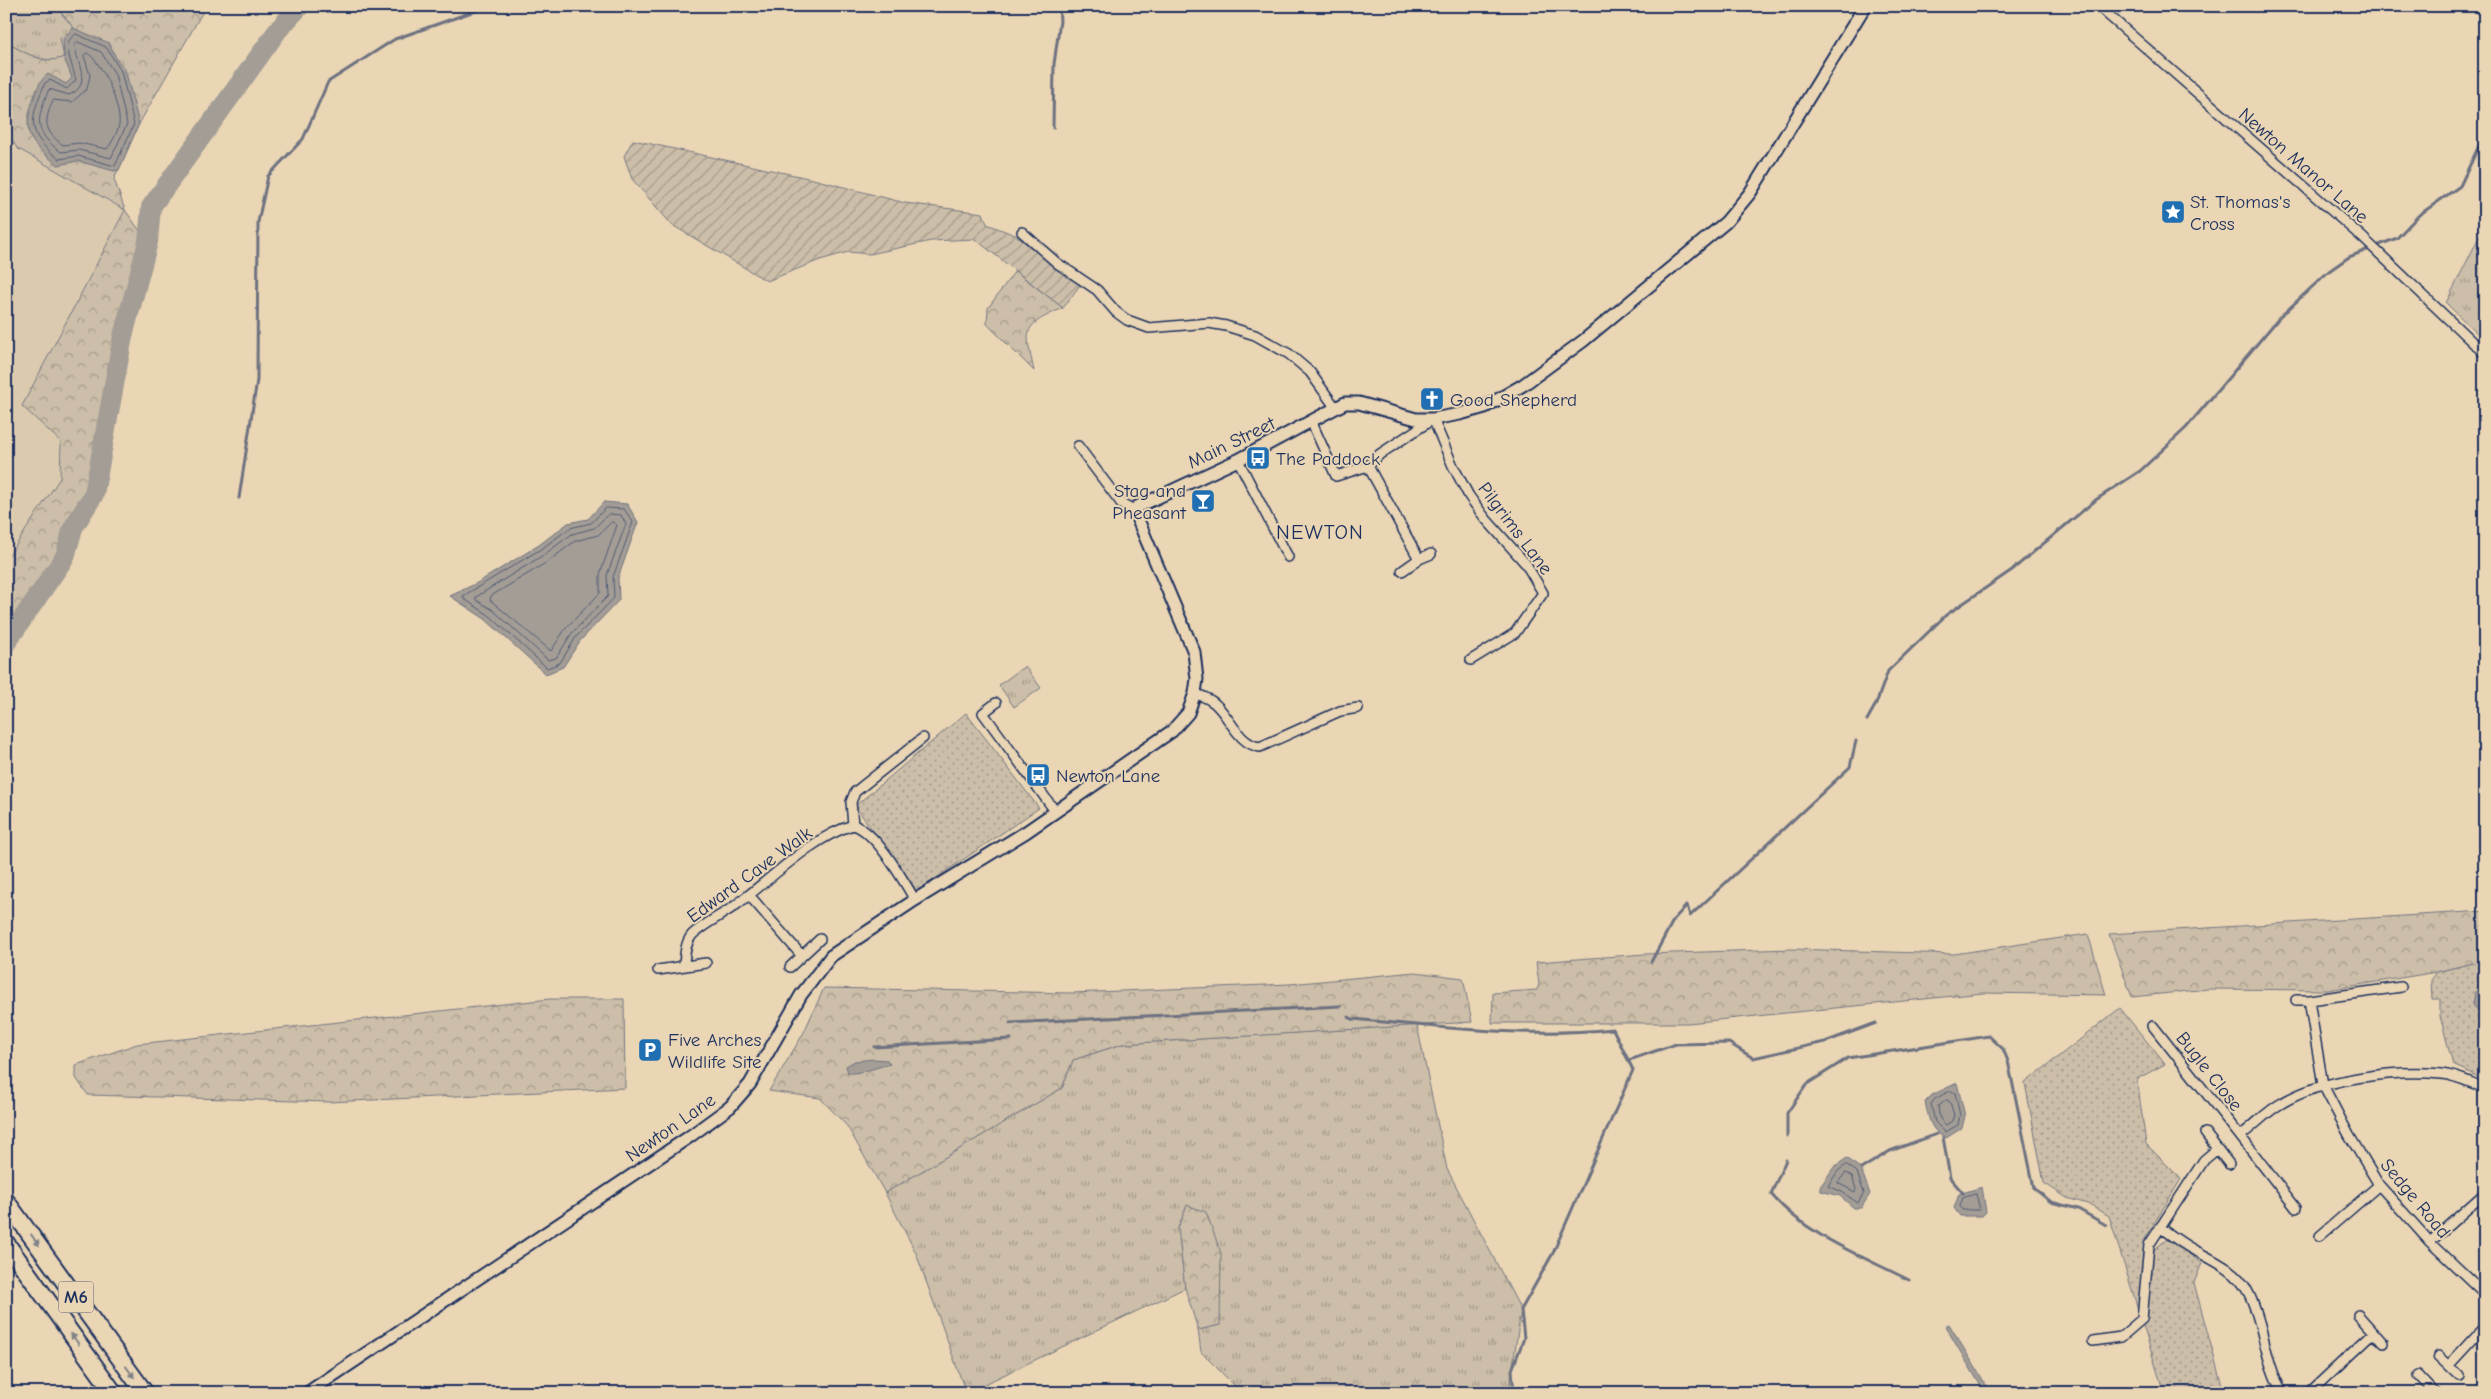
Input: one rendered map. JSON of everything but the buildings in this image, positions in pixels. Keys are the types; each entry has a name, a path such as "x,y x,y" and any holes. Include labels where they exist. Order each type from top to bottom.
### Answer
{"highway":[{"name":"M6","path":"6,1201 145,1393"},
{"name":"M6","path":"6,1243 114,1393"}],"street":[{"path":"1022,232 1057,264 1096,290 1116,312 1127,320 1149,328 1209,323 1255,335 1289,354 1310,372 1335,407 1345,403 1359,403 1416,419 1433,419 1486,407 1523,385 1589,336 1726,222 1750,193 1865,6"},
{"name":"Newton Manor Lane","path":"2098,6 2379,252 2485,354"},
{"name":"Main Street","path":"1138,508 1238,460 1335,407"},
{"path":"1311,421 1336,476 1368,466 1380,454 1433,419"},
{"name":"Pilgrims Lane","path":"1433,419 1453,466 1470,496 1485,518 1526,564 1543,593 1514,633 1472,660"},
{"path":"1078,446 1121,503 1138,508"},
{"path":"1238,460 1288,557"},
{"path":"1368,466 1419,559"},
{"name":"Newton Lane","path":"307,1393 689,1137 730,1107 750,1084 807,985 831,956 915,900 1026,832 1172,731 1188,713 1195,693 1194,652 1138,508"},
{"path":"1402,571 1419,559 1432,554"},
{"path":"1195,693 1212,701 1246,740 1254,746 1260,747 1340,711 1358,708"},
{"path":"996,703 983,713 1055,811"},
{"path":"915,900 876,843 863,828 853,825 851,802 855,792 923,738"},
{"name":"Edward Cave Walk","path":"684,964 686,946 694,934 749,895 783,866 839,829 853,825"},
{"path":"749,895 802,956"},
{"path":"790,967 820,939"},
{"path":"658,970 684,964 706,963"},
{"path":"2296,1000 2324,999 2402,987"},
{"name":"Sedge Road","path":"2309,1000 2323,1084 2349,1136 2379,1185 2430,1242 2485,1294"},
{"name":"Bugle Close","path":"2153,1026 2296,1208"},
{"name":"Bugle Close","path":"2240,1136 2281,1103 2323,1084 2393,1075 2435,1074 2462,1079 2485,1088"},
{"path":"2205,1133 2216,1150 2229,1164"},
{"path":"2093,1340 2121,1337 2142,1319 2149,1245 2204,1160 2216,1150"},
{"path":"2320,1236 2379,1185"},
{"path":"2430,1242 2485,1193"},
{"path":"2160,1227 2197,1252 2212,1258 2241,1281 2248,1292 2264,1345 2283,1393"},
{"path":"2358,1315 2383,1343"},
{"path":"2449,1365 2485,1326"},
{"path":"2309,1393 2373,1333"},
{"path":"2438,1356 2459,1376"},
{"path":"2418,1375 2434,1393"}],"shaded area":[{"path":"6,130 17,148 125,210 22,406 61,442 59,479 6,560"}],"green space":[{"path":"6,6 56,7 75,29 64,57 49,60 34,57 6,42"},
{"path":"55,6 206,6 139,124 114,179 125,210 17,148 6,130 6,42 34,57 49,60 64,57 60,38 75,29"},
{"path":"633,140 817,180 905,203 983,213 987,224 1015,235 1080,285 1063,308 975,239 931,241 870,254 848,252 820,260 767,281 672,225 632,179 624,156"},
{"path":"125,210 148,242 123,336 94,494 73,528 65,557 6,640 6,560 60,478 61,442 22,406"},
{"path":"2485,225 2485,341 2446,303"},
{"path":"1015,271 1063,308 1039,320 1029,331 1029,346 1034,371 987,324 988,308"},
{"path":"1025,666 1041,688 1014,707 999,685"},
{"path":"966,713 1039,808 917,891 855,806"},
{"path":"2485,911 2485,960 2437,972 2328,990 2208,989 2132,997 2109,934"},
{"path":"2088,934 2106,995 1983,993 1688,1023 1492,1023 1493,993 1537,990 1539,984 1536,962 1645,954 1791,949 1954,954"},
{"path":"2485,960 2485,1080 2453,1065 2440,1016 2440,999 2432,999 2431,980 2437,972"},
{"path":"1415,972 1463,978 1472,1022 1122,1044 1073,1060 1062,1088 885,1193 847,1126 820,1098 769,1091 803,1034 824,988 1072,993 1290,984"},
{"path":"550,999 624,999 625,1088 330,1102 88,1095 76,1078 76,1065 137,1044"},
{"path":"2120,1008 2165,1064 2137,1079 2146,1144 2181,1179 2142,1244 2150,1253 2167,1239 2202,1263 2194,1283 2224,1393 2164,1393 2109,1216 2091,1205 2067,1198 2044,1183 2025,1083"},
{"path":"1417,1025 1447,1169 1521,1310 1509,1393 1242,1393 1201,1352 1198,1330 1220,1325 1178,1228 1185,1288 966,1393 916,1253 885,1193 1062,1088 1073,1060 1122,1044"},
{"path":"1187,1205 1206,1212 1221,1253 1220,1325 1198,1330 1185,1288 1178,1228"}],"water":[{"path":"73,28 109,43 117,60 125,69 139,124 119,170 114,171 78,161 58,165 41,151 31,138 28,122 33,100 42,79 48,74 66,84 72,78 64,57 63,39"},
{"path":"604,502 627,504 638,522 618,578 619,600 580,641 563,667 546,674 485,619 450,596 477,583 539,545 568,523 588,519"},
{"path":"2485,986 2485,1018 2473,1005 2475,992"},
{"path":"887,1060 890,1064 848,1073 846,1066 855,1061"},
{"path":"1957,1083 1965,1116 1962,1128 1946,1138 1933,1128 1925,1102 1932,1095"},
{"path":"1847,1158 1861,1169 1870,1194 1861,1208 1854,1208 1840,1196 1821,1191 1820,1187 1834,1167"},
{"path":"1982,1187 1986,1212 1982,1216 1960,1216 1954,1208 1959,1194"},
{"path":"1949,1324 1991,1393 1985,1393 1945,1326"}],"waterway":[{"path":"6,643 65,557 73,528 94,494 123,336 148,242 151,207 278,30 300,6"},
{"path":"239,498 257,380 258,222 268,176 303,139 328,82 395,39 489,6"},
{"path":"1053,128 1054,64 1060,21 1059,6"},
{"path":"1867,720 1876,704 1888,671 1946,615 2012,570 2097,499 2140,471 2186,428 2279,318 2329,271 2349,257 2397,238 2419,215 2460,186 2485,133"},
{"path":"1651,962 1674,919 1687,905 1690,916 1850,767 1856,741"},
{"path":"1010,1023 1340,1006"},
{"path":"1349,1017 1352,1019 1417,1025 1515,1032 1613,1029 1633,1070 1553,1253 1521,1310 1524,1338 1512,1370 1514,1393"},
{"path":"1629,1060 1676,1044 1729,1043 1753,1058 1825,1042 1876,1023"},
{"path":"1787,1136 1787,1113 1807,1084 1848,1058 1989,1036 2003,1049 2008,1061 2034,1188 2051,1202 2078,1209 2106,1225"},
{"path":"874,1047 1011,1039"},
{"path":"1861,1169 1890,1151 1937,1134"},
{"path":"1943,1137 1950,1178 1963,1193"},
{"path":"1786,1160 1771,1194 1785,1208 1817,1233 1909,1280"}],"place":[{"name":"St. Thomas's Cross","path":"2173,212"},
{"name":"Good Shepherd","path":"1432,399"},
{"name":"The Paddock","path":"1258,458"},
{"name":"Stag and Pheasant","path":"1203,501"},
{"name":"Newton Lane","path":"1038,775"},
{"name":"Five Arches Wildlife Site","path":"650,1050"}],"district":[{"name":"NEWTON","path":"1320,532"}]}
